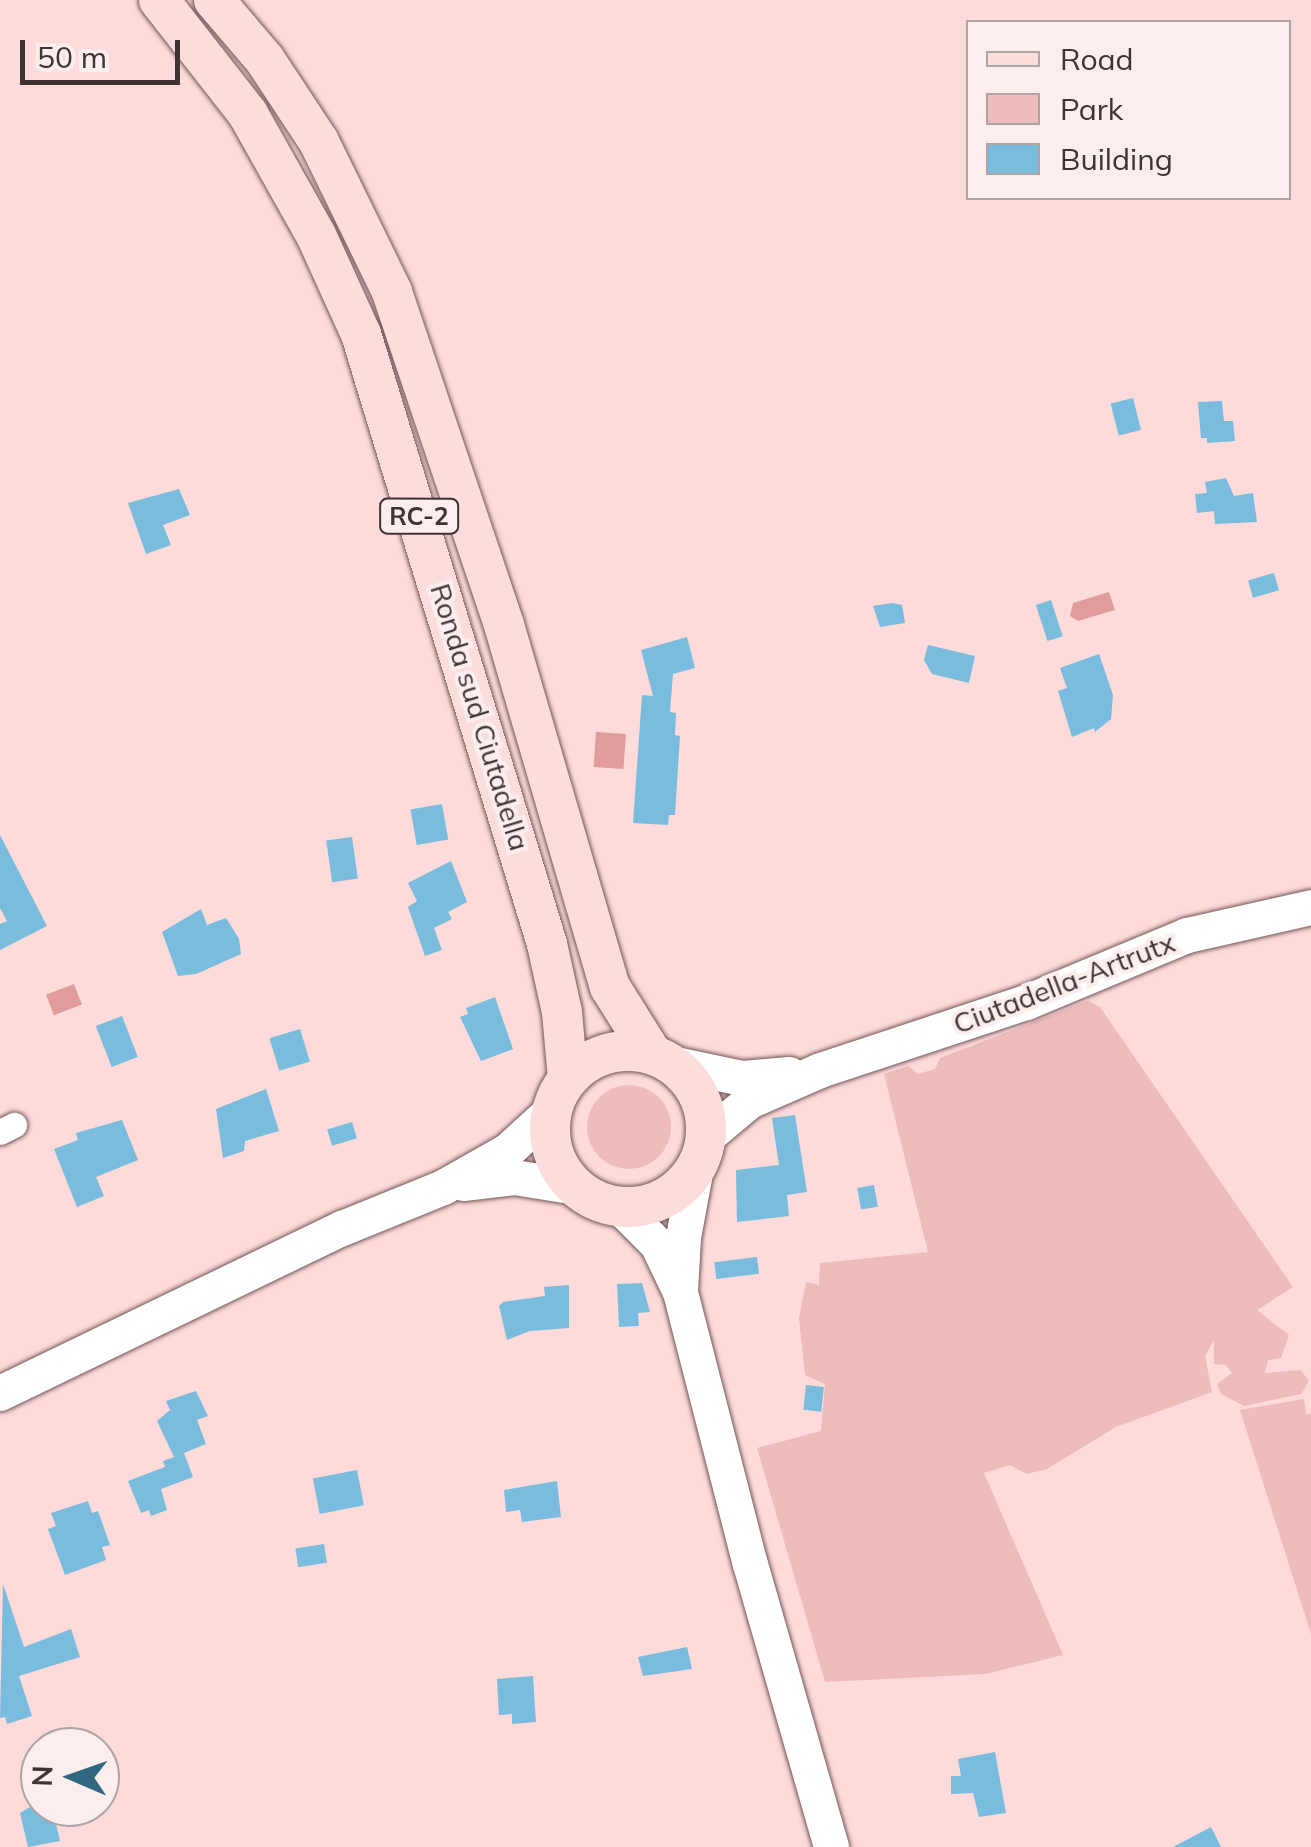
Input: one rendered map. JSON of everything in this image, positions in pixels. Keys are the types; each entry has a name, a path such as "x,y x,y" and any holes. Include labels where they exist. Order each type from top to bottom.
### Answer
{"main road":[{"name":"Ronda sud Ciutadella","path":"159,0 248,114 316,235 361,334 547,944 562,1012 561,1094"},
{"name":"Ronda sud Ciutadella","path":"214,0 265,60 319,142 392,292 493,590 610,986 661,1058"},
{"path":"561,1094 585,1064 606,1054 661,1058"},
{"name":"RC-2","path":"661,1058 698,1095 701,1152"},
{"name":"RC-2","path":"561,1094 552,1145 561,1168 576,1187"},
{"path":"576,1187 596,1200 620,1206 664,1198 701,1152"}],"street":[{"name":"Ciutadella-Artrutx","path":"701,1152 749,1101 820,1070 1026,1002 1187,936 1311,907"},
{"name":"Ciutadella-Artrutx","path":"661,1058 742,1078 820,1070"},
{"path":"0,1393 342,1228 442,1186 508,1150 561,1094"},
{"path":"680,1292 683,1237 701,1152"},
{"path":"442,1186 514,1177 576,1187"},
{"path":"620,1206 656,1244 680,1292 736,1511 831,1847"}],"green space":[{"path":"1088,1001 1100,1007 1293,1287 1257,1310 1289,1335 1281,1358 1268,1360 1265,1373 1301,1370 1309,1381 1301,1394 1244,1406 1221,1394 1217,1384 1232,1373 1226,1365 1214,1364 1214,1340 1205,1356 1212,1392 1116,1427 1047,1469 1027,1474 1010,1465 984,1473 1063,1655 986,1674 825,1682 757,1448 821,1431 825,1384 805,1375 799,1318 806,1282 819,1285 820,1263 928,1252 884,1074 908,1066 918,1074 935,1069 940,1058"},
{"path":"629,1085 645,1088 659,1097 668,1111 668,1143 659,1157 645,1166 629,1169 613,1166 599,1157 590,1143 587,1127 590,1111 599,1097 613,1088"},
{"path":"1304,1399 1306,1414 1311,1414 1311,1634 1240,1410"}],"shaded area":[{"path":"1109,592 1115,610 1078,621 1070,616 1073,603"},
{"path":"596,732 626,734 623,769 594,767"},
{"path":"74,984 82,1005 54,1015 46,995"}],"building":[{"path":"1133,398 1141,430 1119,436 1111,404"},
{"path":"1222,401 1224,421 1233,421 1235,441 1207,443 1207,438 1201,438 1198,402"},
{"path":"1226,478 1234,496 1253,493 1257,522 1215,524 1214,511 1197,513 1195,494 1207,493 1205,482"},
{"path":"179,489 190,515 163,525 171,545 146,554 128,503"},
{"path":"1274,573 1279,590 1253,598 1248,580"},
{"path":"1051,600 1063,636 1048,641 1036,605"},
{"path":"902,605 905,623 880,627 873,606"},
{"path":"687,637 695,668 673,674 670,712 676,713 675,735 680,736 675,815 669,815 668,825 633,823 642,695 653,696 641,650"},
{"path":"928,645 975,656 969,683 932,674 924,660"},
{"path":"1099,654 1113,695 1111,719 1095,732 1094,728 1072,737 1058,691 1067,688 1060,668"},
{"path":"442,804 448,839 417,845 410,810"},
{"path":"0,835 47,926 0,950 0,924 7,921 0,908"},
{"path":"352,837 358,879 332,882 326,841"},
{"path":"451,861 467,902 448,912 452,919 434,928 442,950 425,956 408,907 417,901 408,883"},
{"path":"201,909 207,925 226,918 239,939 241,954 196,974 178,976 162,932"},
{"path":"495,997 513,1049 481,1061 460,1017 468,1014 466,1008"},
{"path":"122,1016 138,1057 112,1067 96,1026"},
{"path":"300,1029 310,1062 279,1071 269,1038"},
{"path":"266,1089 279,1131 245,1141 244,1151 223,1158 216,1109"},
{"path":"795,1115 807,1192 787,1195 789,1216 737,1222 736,1170 779,1165 772,1118"},
{"path":"122,1120 138,1160 96,1177 104,1196 77,1207 54,1149 78,1140 76,1133"},
{"path":"352,1122 357,1138 332,1146 327,1130"},
{"path":"874,1185 878,1207 861,1210 857,1188"},
{"path":"757,1257 759,1274 716,1279 714,1262"},
{"path":"642,1283 650,1312 638,1313 639,1326 619,1327 617,1284"},
{"path":"569,1285 569,1328 530,1331 507,1340 499,1306 503,1302 545,1296 544,1287"},
{"path":"806,1385 824,1387 821,1412 803,1410"},
{"path":"196,1391 208,1416 197,1420 206,1444 184,1453 193,1477 161,1489 167,1510 151,1516 149,1510 141,1513 128,1481 165,1467 163,1461 180,1455 174,1457 157,1421 170,1410 166,1401"},
{"path":"357,1470 364,1505 320,1514 313,1479"},
{"path":"557,1481 561,1517 522,1522 520,1510 506,1512 504,1490"},
{"path":"88,1501 92,1513 98,1511 110,1545 102,1547 106,1560 65,1575 48,1529 56,1526 51,1513"},
{"path":"324,1544 327,1563 298,1567 295,1549"},
{"path":"3,1584 24,1647 71,1629 80,1657 19,1676 32,1716 7,1724 5,1717 0,1718"},
{"path":"687,1647 692,1669 643,1676 638,1657"},
{"path":"533,1676 536,1722 512,1724 512,1714 499,1715 497,1679"},
{"path":"995,1752 1006,1813 979,1817 973,1793 951,1794 951,1776 961,1776 958,1759"},
{"path":"23,1827 57,1827 60,1841 28,1847"},
{"path":"1211,1827 1221,1847 1173,1847"}]}
